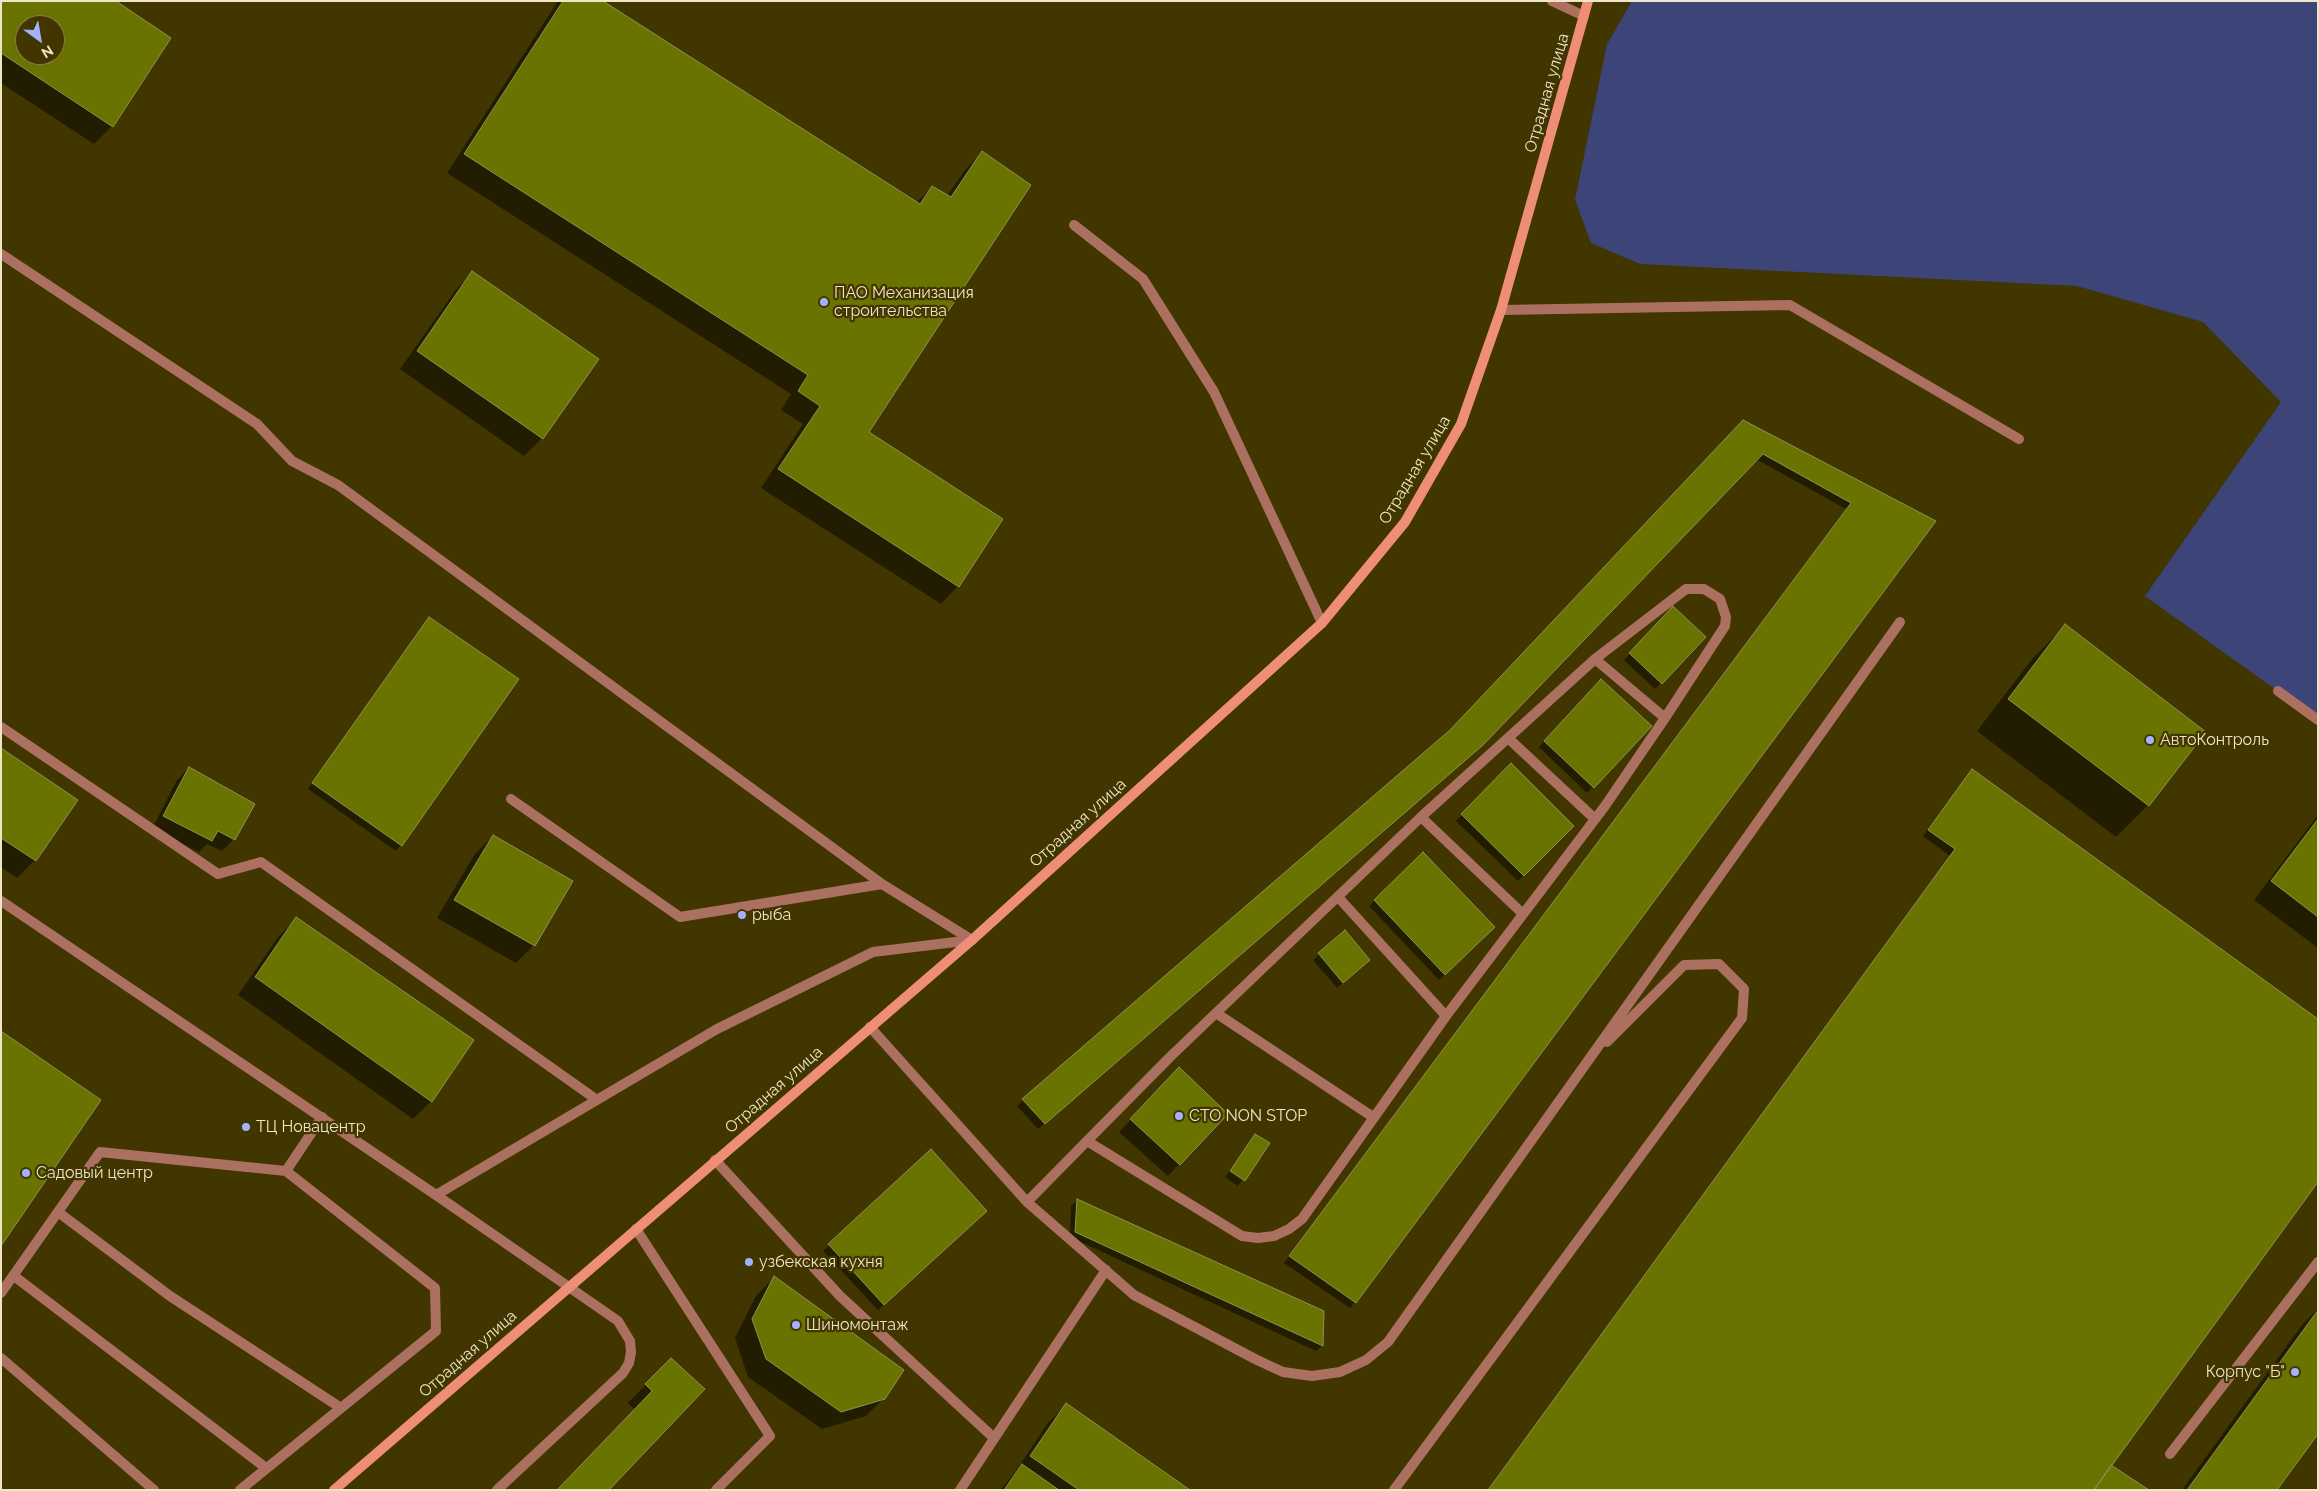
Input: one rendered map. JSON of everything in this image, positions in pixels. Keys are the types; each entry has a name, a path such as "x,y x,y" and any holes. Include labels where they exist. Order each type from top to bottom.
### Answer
{"main road":[{"name":"Отрадная улица","path":"334,1490 972,940 1322,623 1405,522 1461,424 1501,310 1588,1"}],"street":[{"path":"1552,1 1584,16"},
{"path":"1074,225 1143,279 1214,392 1322,623"},
{"path":"1,254 257,424 292,462 338,485 882,884 972,940"},
{"path":"1501,310 1790,305 2019,439"},
{"path":"1027,1202 1087,1141 1216,1013 1421,817 1595,659 1686,589 1704,589 1712,593 1724,607 1726,626 1595,819 1446,1016 1302,1219 1289,1229 1274,1236 1258,1238 1242,1236 1087,1141"},
{"path":"870,1027 1027,1202 1134,1294 1283,1372 1312,1376 1340,1372 1366,1360 1388,1342 1900,622"},
{"path":"1595,659 1665,718"},
{"path":"2278,691 2318,720"},
{"path":"1,727 218,874 261,862 597,1100"},
{"path":"1508,738 1595,819"},
{"path":"512,799 680,918 882,884"},
{"path":"1421,817 1524,914"},
{"path":"1338,897 1446,1016"},
{"path":"1,901 322,1117 618,1321 625,1330 630,1346 629,1363 615,1381 497,1490"},
{"path":"436,1195 717,1029 873,952 972,940"},
{"path":"1394,1490 1742,1018 1744,989 1720,964 1684,965 1587,1062"},
{"path":"1216,1013 1373,1117"},
{"path":"286,1171 322,1117"},
{"path":"1,1293 100,1152 286,1171 435,1288 436,1330 240,1490"},
{"path":"715,1160 840,1296 994,1438"},
{"path":"58,1212 170,1296 341,1408"},
{"path":"636,1229 770,1436 716,1490"},
{"path":"2170,1454 2318,1262"},
{"path":"960,1490 1106,1270"},
{"path":"14,1276 266,1468"},
{"path":"1,1358 154,1490"}],"shaded area":[{"path":"1632,1 2318,1 2318,720 2145,596 2281,402 2203,322 2077,286 1640,264 1591,243 1575,200 1607,44"}],"building":[{"path":"1,1 116,1 171,38 113,127 19,65 65,65 65,15 15,15 15,62 1,53"},
{"name":"ПАО Механизация строительства","path":"563,1 603,1 920,204 932,186 951,197 982,151 1031,185 869,432 1003,519 959,587 778,469 820,406 798,391 808,375 464,154"},
{"path":"472,271 599,359 543,439 417,351"},
{"path":"1743,420 1936,521 1356,1303 1289,1256 1851,503 1763,454 1483,745 1045,1124 1022,1099 1450,730"},
{"path":"1673,606 1706,637 1662,684 1629,653"},
{"path":"429,617 519,679 402,846 312,783"},
{"path":"2065,624 2206,732 2149,806 2008,699"},
{"path":"1601,679 1652,726 1594,788 1544,741"},
{"path":"1,748 78,800 36,861 1,838"},
{"path":"1511,763 1574,826 1524,876 1461,814"},
{"path":"189,767 255,804 235,840 218,831 212,841 163,816"},
{"path":"1972,769 2318,1019 2318,1182 2094,1490 1488,1490 1955,849 1928,830"},
{"path":"2318,819 2318,917 2271,881"},
{"path":"493,835 573,881 535,946 454,900"},
{"path":"1423,852 1495,927 1445,975 1374,900"},
{"path":"296,917 474,1040 432,1102 255,977"},
{"path":"1345,930 1370,960 1343,983 1318,953"},
{"name":"Садовый центр","path":"1,1031 101,1100 1,1246"},
{"name":"СТО NON STOP","path":"1179,1067 1228,1114 1180,1165 1130,1119"},
{"path":"1255,1134 1270,1143 1245,1181 1230,1171"},
{"path":"931,1149 987,1211 884,1305 828,1244"},
{"path":"1077,1199 1324,1311 1323,1346 1075,1232"},
{"path":"774,1276 904,1370 885,1399 841,1412 766,1359 752,1319"},
{"name":"Корпус \"Б\"","path":"2318,1310 2318,1434 2277,1490 2187,1490"},
{"path":"671,1358 705,1389 609,1490 557,1490 652,1391 645,1384"},
{"path":"1066,1403 1190,1490 1079,1490 1030,1456"},
{"path":"1022,1464 1059,1490 1004,1490"},
{"path":"2111,1465 2149,1490 2094,1490"}],"place":[{"name":"ПАО Механизация строительства","path":"824,302"},
{"name":"АвтоКонтроль","path":"2150,740"},
{"name":"рыба","path":"742,915"},
{"name":"СТО NON STOP","path":"1179,1116"},
{"name":"ТЦ Новацентр","path":"246,1127"},
{"name":"Садовый центр","path":"26,1173"},
{"name":"узбекская кухня","path":"749,1262"},
{"name":"Шиномонтаж","path":"796,1325"},
{"name":"Корпус \"Б\"","path":"2295,1372"}]}
